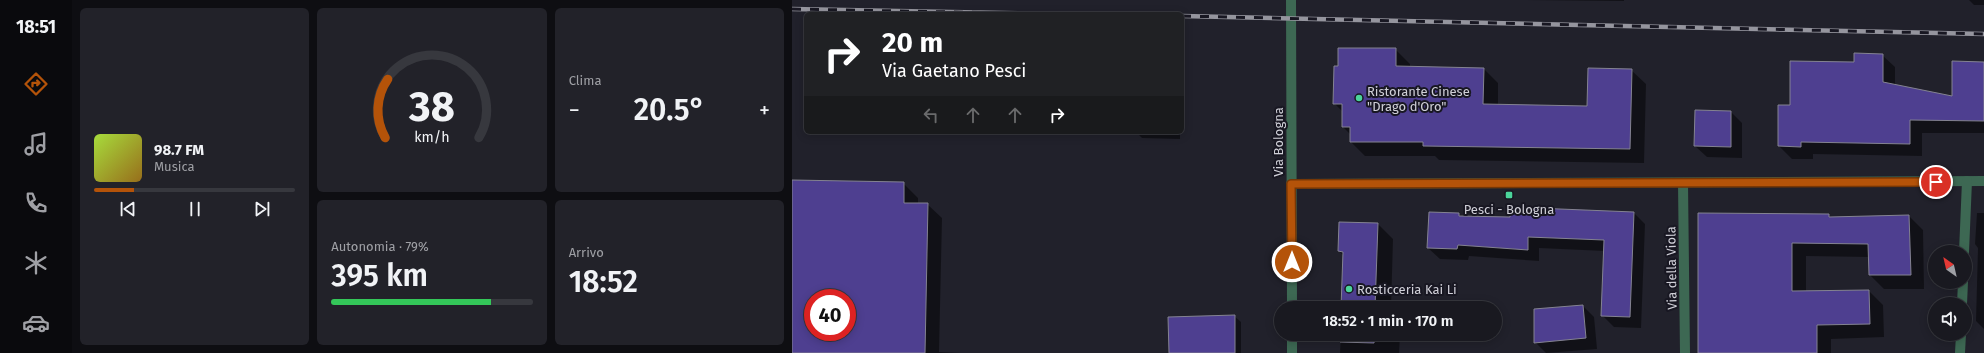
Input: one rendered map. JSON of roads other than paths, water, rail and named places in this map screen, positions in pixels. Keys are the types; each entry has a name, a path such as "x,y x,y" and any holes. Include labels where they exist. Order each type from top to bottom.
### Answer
{"street":[{"name":"Via Bologna","path":"1291,0 1292,301"},
{"path":"1964,245 1967,181"},
{"path":"1291,184 1984,181"},
{"name":"Via della Viola","path":"1683,182 1685,353"},
{"path":"1292,341 1292,353"},
{"path":"1960,353 1961,341"}],"railway":[{"path":"792,9 953,12"},
{"path":"1184,16 1984,34"}],"place":[{"name":"Ristorante Cinese \"Drago d'Oro\"","path":"1359,98"},
{"name":"Pesci - Bologna","path":"1509,195"},
{"name":"Rosticceria Kai Li","path":"1349,289"}]}
